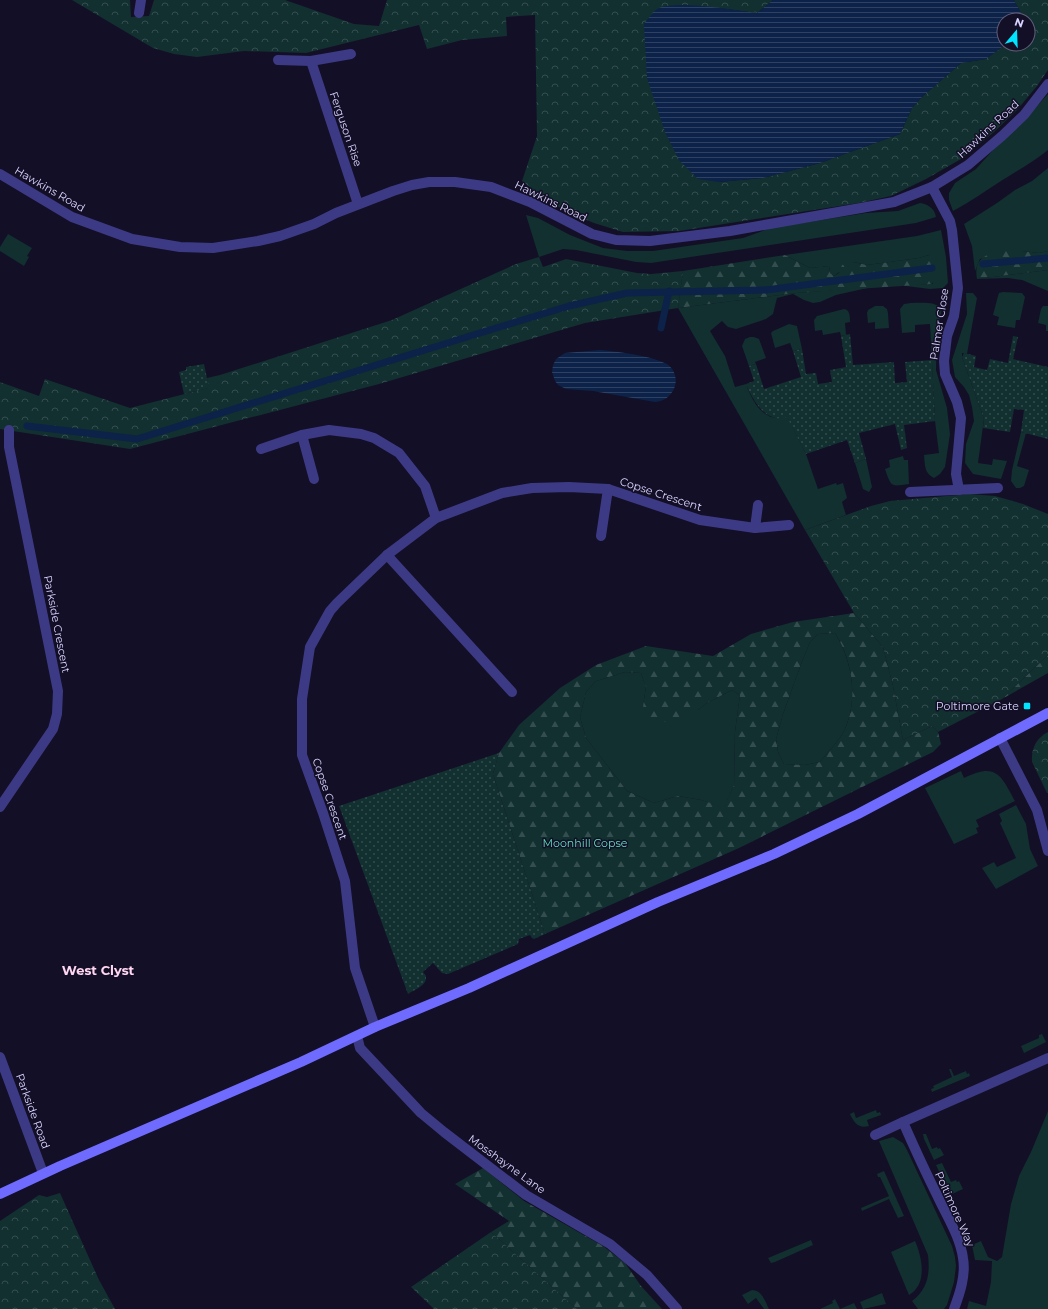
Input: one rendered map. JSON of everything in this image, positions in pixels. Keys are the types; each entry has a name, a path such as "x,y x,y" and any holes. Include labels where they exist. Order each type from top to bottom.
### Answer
{"main road":[{"path":"0,1194 43,1173 375,1027 469,988 658,902 774,854 858,814 1048,713"}],"street":[{"path":"140,13 141,0"},
{"path":"278,60 311,61 351,54"},
{"name":"Ferguson Rise","path":"311,61 358,204"},
{"name":"Hawkins Road","path":"0,174 72,217 132,239 180,247 213,248 280,236 314,224 336,213 393,191 412,185 430,182 455,182 491,187 530,202 592,234 616,240 650,241 730,231 894,202 932,187 968,165 1024,115 1048,84"},
{"name":"Palmer Close","path":"932,187 950,221 958,288 954,316 947,336 944,361 945,374 957,402 961,418 956,474 959,490"},
{"name":"Parkside Crescent","path":"0,807 53,729 57,714 58,691 9,447 9,430"},
{"path":"261,450 302,435 329,430 361,434 374,438 399,453 425,486 436,518"},
{"path":"302,435 314,479"},
{"name":"Copse Crescent","path":"375,1027 355,968 345,881 302,755 302,699 310,647 330,611 387,555 436,518 502,493 532,488 569,487 608,489 700,520 755,528 789,525"},
{"path":"910,492 998,488"},
{"name":"Copse Crescent","path":"601,536 608,489"},
{"path":"755,528 758,505"},
{"path":"387,555 512,692"},
{"path":"1000,738 1037,810 1048,851"},
{"name":"Mosshayne Lane","path":"357,1036 360,1048 421,1113 526,1195 610,1244 647,1275 677,1309"},
{"name":"Parkside Road","path":"0,1057 43,1173"},
{"path":"875,1135 1048,1058"},
{"name":"Poltimore Way","path":"903,1122 928,1178 958,1238 963,1258 964,1273 960,1294 954,1309"}],"green space":[{"path":"72,0 130,0 131,17 149,16 154,0 285,0 354,24 379,26 387,0 773,0 757,13 710,7 719,182 763,178 820,163 900,134 912,108 922,97 961,63 986,59 996,52 1036,52 1036,12 1020,12 1014,0 1048,0 1048,70 1017,110 994,132 961,159 926,179 891,196 859,203 679,231 623,232 594,223 565,211 539,195 522,181 537,136 535,15 506,17 507,36 462,40 427,49 419,25 306,53 244,51 197,57 174,54 153,48"},
{"path":"1048,94 1048,150 953,211 949,200 949,193 955,183 976,169"},
{"path":"1048,168 1048,251 1039,253 1022,251 980,259 975,271 972,246 964,224 1015,190 1032,181"},
{"path":"920,203 931,207 936,217 916,223 651,263 636,262 576,250 563,249 539,257 526,215 538,218 570,235 603,248 627,251 653,251 743,238 771,228 866,213 898,211"},
{"path":"941,230 946,257 948,283 943,288 930,289 898,285 933,284 929,255 919,258 867,265 853,262 834,276 830,273 829,266 810,268 785,255 917,236"},
{"path":"8,234 32,248 27,256 29,257 24,266 0,251 0,247"},
{"path":"994,251 1022,251 1039,253 1048,251 1048,270 977,279 976,273 980,261 982,258"},
{"path":"785,255 810,268 829,266 830,273 834,276 839,273 842,265 853,262 867,265 919,258 929,255 936,258 937,275 932,284 796,293 678,308 683,271"},
{"path":"539,257 543,267 566,259 637,273 651,274 683,271 678,308 585,323 379,384 130,449 0,429 0,382 39,396 45,379 130,408 208,388 207,378 392,320 516,264"},
{"path":"1048,270 1048,291 1022,280 1008,278 977,279"},
{"path":"872,287 836,295 820,302 813,303 793,294 777,298 773,314 766,319 736,329 728,327 722,321 710,331 725,356 735,387 746,384 758,407 771,417 787,416 806,454 818,489 836,483 837,485 843,483 847,498 842,502 846,515 805,530 678,308 796,293"},
{"path":"966,293 973,293 977,298 967,354 962,353 962,357 984,419 978,463 992,465 993,459 1007,461 1001,479 973,474 965,463 966,444 974,421 969,395 955,377 952,360 967,314"},
{"path":"999,293 1022,293 1025,297 1020,320 1016,320 1015,328 997,325 999,317 993,315"},
{"path":"904,304 932,304 939,306 942,309 937,331 936,370 947,408 950,434 945,467 940,474 934,478 928,474 924,455 939,453 935,421 930,324 915,325 915,332 902,333 900,309"},
{"path":"875,306 883,306 887,309 889,328 875,329 875,322 868,323 868,310"},
{"path":"1043,306 1048,306 1048,331 1046,331 1046,325 1038,323"},
{"path":"844,309 849,312 850,318 850,322 845,323 846,335 841,336 840,332 823,335 822,330 815,331 814,320 817,316"},
{"path":"789,324 797,326 802,349 793,351 790,343 775,348 771,333"},
{"path":"850,334 853,365 894,362 895,383 907,382 905,362 932,360 935,421 904,425 907,448 901,450 895,424 859,433 866,459 855,463 847,440 806,454 787,417 773,417 761,410 752,397 746,384 754,381 749,366 756,364 764,389 801,377 793,351 802,349 806,374 816,373 818,384 832,382 830,370 846,367 841,336"},
{"path":"1013,336 1018,337 1013,359 1048,367 1048,439 1021,432 1024,410 1014,409 1010,432 983,428 984,419 962,357 964,353 976,356 974,367 987,370 990,359 1008,363"},
{"path":"750,337 759,339 766,358 749,366 742,346 745,339"},
{"path":"204,364 209,388 184,394 179,372 186,370 186,367"},
{"path":"1021,432 1026,433 1017,466 1029,470 1024,486 1016,488 1011,481 1012,470"},
{"path":"903,456 904,460 908,460 909,484 892,484 885,469 890,467 889,460"},
{"path":"866,459 872,487 869,492 863,489 855,463"},
{"path":"970,494 995,496 1023,504 1048,514 1048,655 1002,699 938,732 932,726 903,740 893,686 883,647 854,613 805,530 871,506 890,501"},
{"name":"Moonhill Copse","path":"854,613 883,647 893,686 903,740 932,726 938,732 941,744 933,752 739,848 545,934 493,774 499,753 519,725 560,688 596,665 646,646 713,656 751,634 793,622","holes":["835,633 846,656 852,682 851,708 848,721 841,736 820,762 805,765 784,764 778,752 776,739 783,714 801,664 810,642 818,634","625,672 641,673 646,687 643,706 647,716 662,723 698,710 707,703 732,690 740,695 735,732 734,785 724,807 701,800 678,796 654,803 627,791 586,738 580,717 586,692 596,681"]},
{"path":"835,633 846,656 852,682 851,708 848,721 841,736 820,762 805,765 784,764 778,752 776,739 783,714 801,664 810,642 818,634"},
{"path":"1048,655 1048,673 1002,699"},
{"path":"625,672 641,673 646,687 643,706 698,710 707,703 732,690 740,695 735,732 734,785 724,808 701,800 678,796 654,803 627,791 586,738 580,717 586,692 596,681"},
{"path":"1048,732 1047,793 1032,762 1032,753 1035,744 1040,737"},
{"path":"499,753 493,774 545,934 534,939 530,935 519,939 518,944 448,974 442,973 433,963 423,972 426,979 423,985 408,994 339,806"},
{"path":"961,771 964,778 975,773 991,771 1001,778 1006,784 1015,801 976,820 979,827 976,828 978,833 954,844 925,788"},
{"path":"1016,805 1026,824 1030,849 1038,866 996,889 982,868 994,862 997,867 1016,858 1000,823 1002,821 999,814"},
{"path":"1042,1034 1046,1042 1024,1053 1021,1046 1039,1038 1039,1035"},
{"path":"949,1069 951,1069 954,1076 966,1071 970,1076 932,1092 931,1089 934,1088 933,1086 952,1077"},
{"path":"876,1110 877,1113 880,1112 881,1115 867,1120 869,1126 865,1127 857,1124 850,1114 854,1112 856,1118"},
{"path":"1048,1111 1048,1309 967,1309 969,1301 986,1306 991,1282 992,1261 975,1260 972,1245 981,1241 988,1257 997,1261 1002,1257 1011,1204 1019,1176"},
{"path":"923,1134 926,1134 932,1149 937,1147 938,1149 940,1148 944,1155 934,1160"},
{"path":"893,1137 903,1143 907,1150 952,1246 956,1266 954,1282 947,1305 944,1309 918,1309 912,1301 922,1291 927,1281 929,1269 928,1255 879,1141"},
{"path":"942,1163 951,1182 956,1180 957,1182 959,1181 963,1189 950,1195 936,1165"},
{"path":"483,1168 524,1201 603,1246 625,1263 641,1286 662,1309 577,1309 491,1232 509,1221 455,1184"},
{"path":"884,1171 904,1216 898,1218 889,1199 862,1211 861,1208 889,1196 877,1174"},
{"path":"60,1193 99,1280 115,1309 0,1309 0,1221 39,1195 47,1197"},
{"path":"491,1232 577,1309 434,1309 411,1287"},
{"path":"811,1240 813,1245 775,1262 771,1263 768,1258"},
{"path":"915,1241 920,1255 922,1270 919,1284 909,1295 891,1252"},
{"path":"755,1290 761,1294 769,1309 764,1309 756,1298 748,1304 742,1295"},
{"path":"882,1293 886,1304 863,1309 860,1302"},
{"path":"835,1299 840,1309 820,1309 833,1303 832,1301"},
{"path":"854,1303 857,1309 840,1309"}],"water":[{"path":"773,0 1014,0 1020,12 996,12 996,52 986,59 961,63 922,97 912,108 900,134 820,163 763,178 719,182 698,179 679,160 665,132 647,78 644,24 657,9 668,6 706,6 757,13"},
{"path":"600,350 643,356 667,364 670,366 675,375 676,382 674,389 666,398 655,402 593,391 566,389 558,385 552,372 556,359 565,353"}],"waterway":[{"path":"983,264 1048,258"},
{"path":"27,426 137,439 569,306 627,293 766,290 932,268"},
{"path":"661,328 669,291"}],"place":[{"name":"Poltimore Gate","path":"1027,706"}],"district":[{"name":"West Clyst","path":"98,970"}]}
